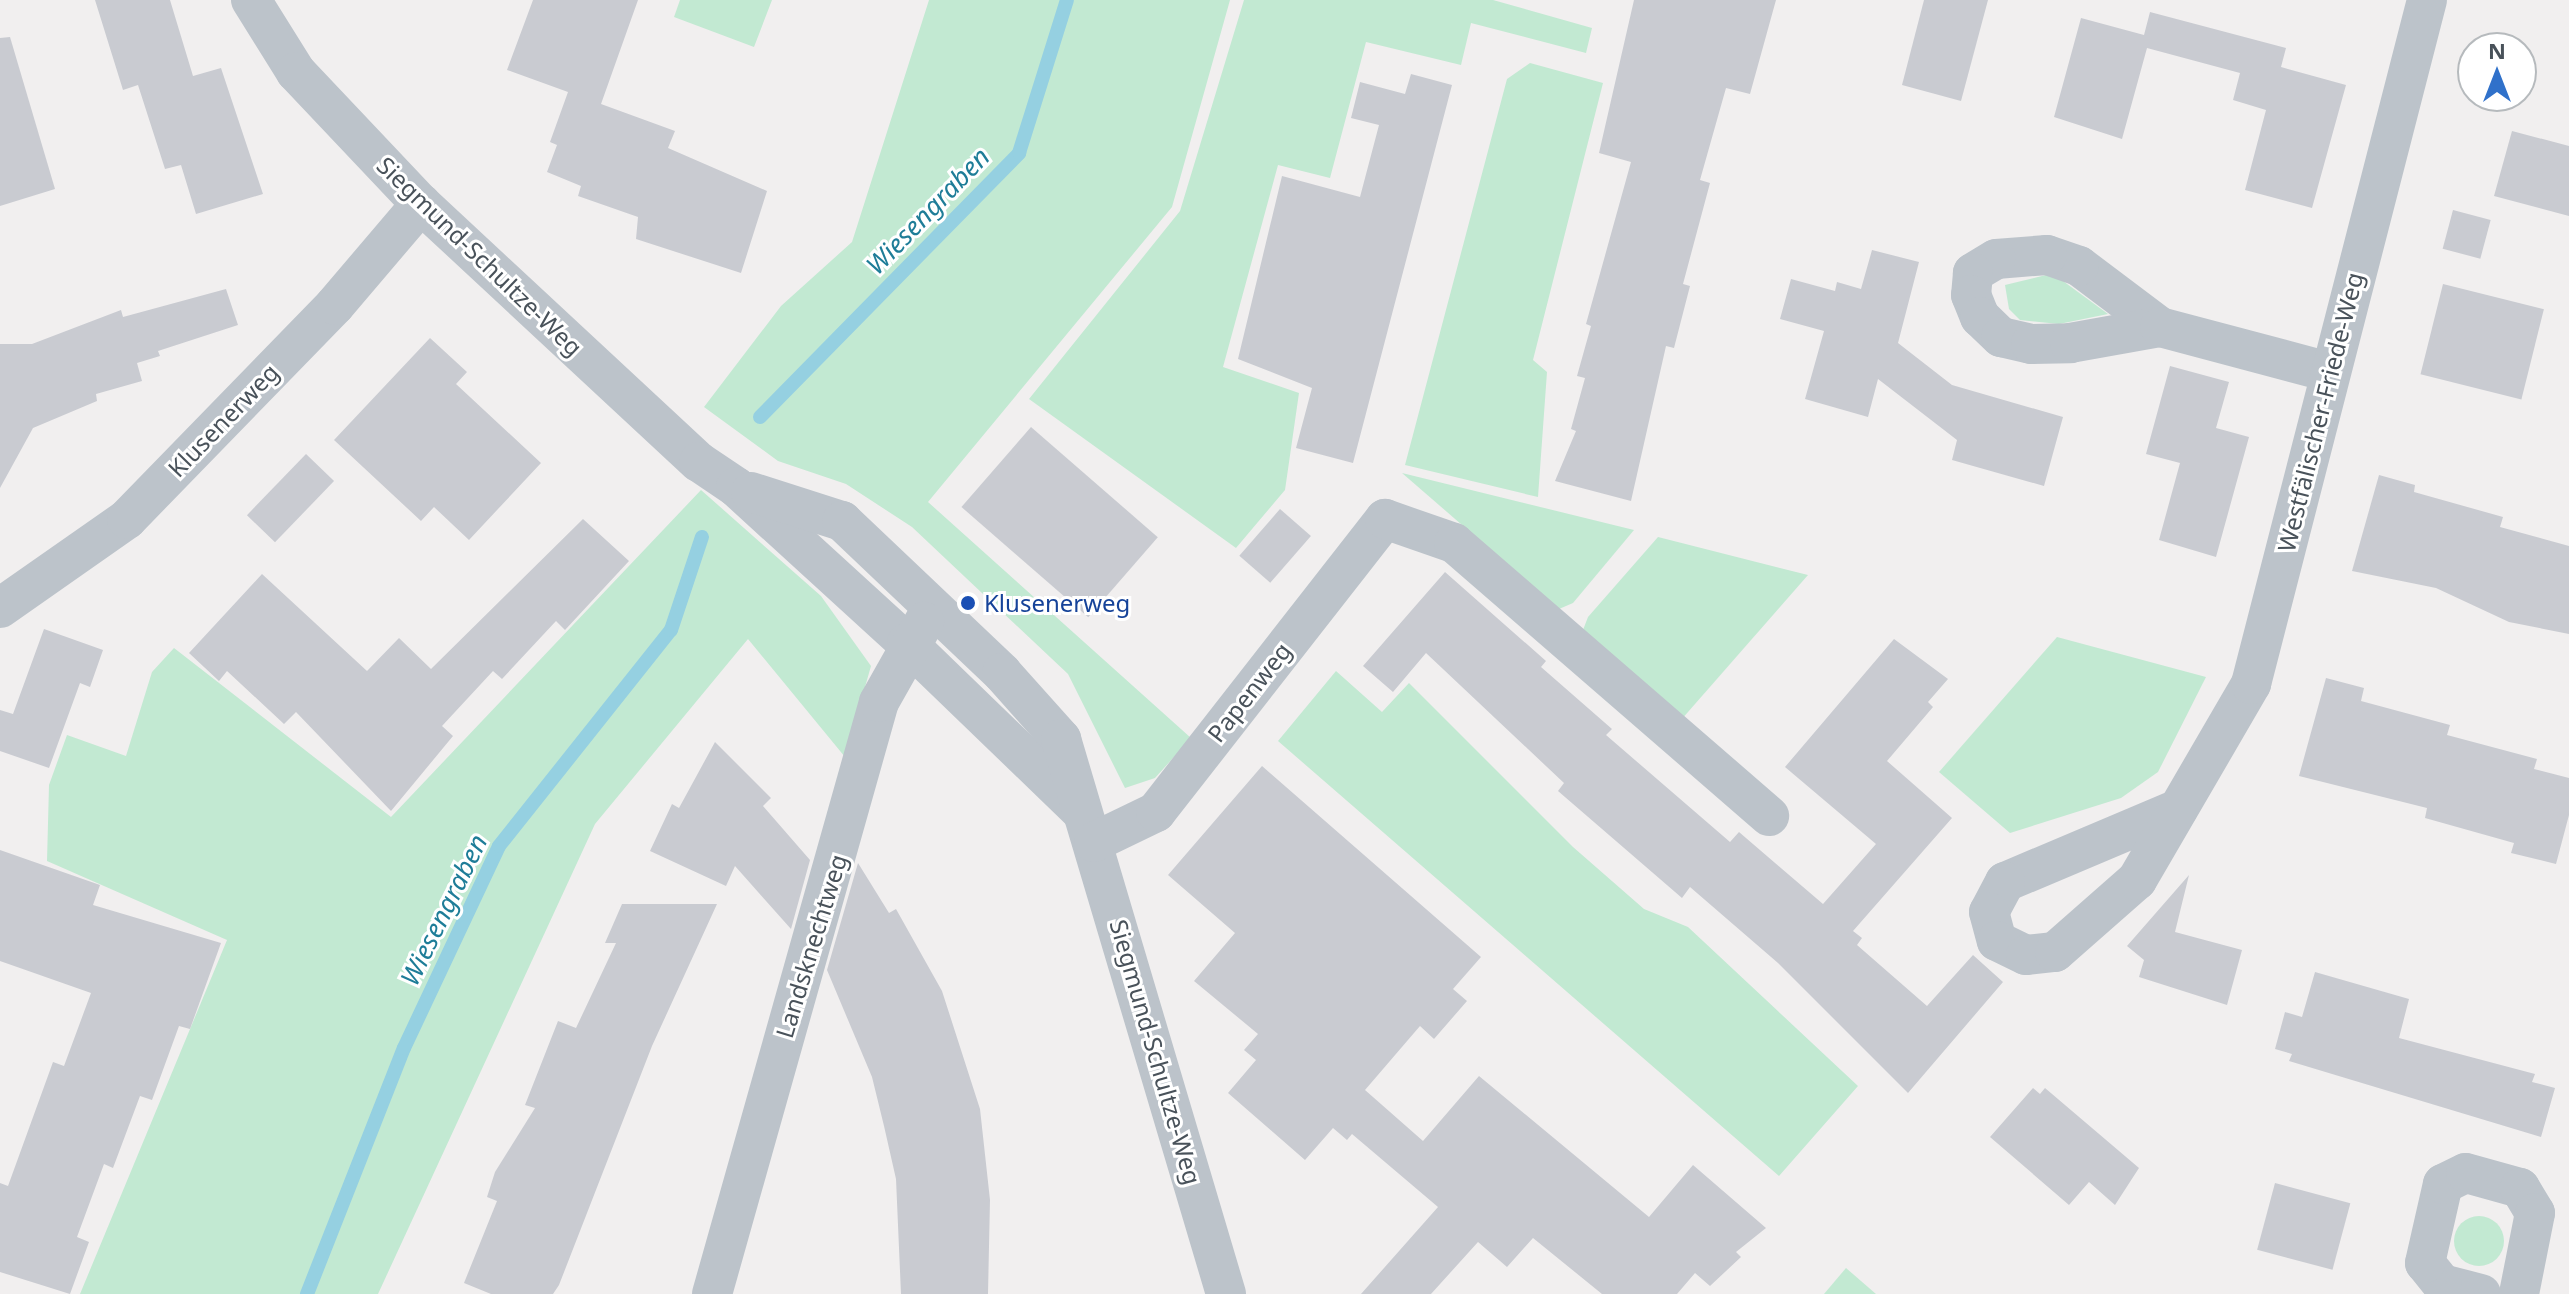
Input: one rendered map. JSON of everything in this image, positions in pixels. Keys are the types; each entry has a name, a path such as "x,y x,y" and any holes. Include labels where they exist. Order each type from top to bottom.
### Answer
{"street":[{"name":"Siegmund-Schultze-Weg","path":"251,0 296,72 421,204 699,462 736,487 907,643 1088,826"},
{"name":"Westfälischer-Friede-Weg","path":"2178,809 2005,882 1989,912 1997,941 2026,955 2055,952 2080,936 2137,880 2251,684 2427,0"},
{"name":"Klusenerweg","path":"0,608 127,519 335,305 421,204"},
{"path":"2160,327 2329,372"},
{"name":"Siegmund-Schultze-Weg","path":"736,487 842,521 934,609 1061,739 1226,1294"},
{"name":"Papenweg","path":"1088,826 1156,812 1385,519 1454,543 1769,816"},
{"name":"Landsknechtweg","path":"712,1294 879,702 907,643 934,609"}],"green space":[{"path":"680,0 772,0 754,47 674,17"},
{"path":"929,0 1230,0 1172,207 928,502 1191,738 1155,778 1125,788 1068,674 912,527 846,484 778,461 704,407 781,306 852,242"},
{"path":"1244,0 1493,0 1592,28 1586,53 1471,23 1461,65 1366,42 1330,178 1278,165 1223,367 1299,393 1285,490 1236,548 1029,399 1180,211"},
{"path":"1530,63 1603,83 1533,360 1547,372 1538,497 1405,465 1507,79"},
{"path":"2046,275 2063,281 2108,314 2059,324 2020,320 2009,309 2005,285"},
{"path":"1402,473 1634,530 1573,603 1559,609"},
{"path":"701,490 821,596 871,666 845,757 748,639 595,824 378,1294 80,1294 227,940 47,861 49,785 67,735 126,756 152,672 174,648 391,817"},
{"path":"1658,537 1808,575 1681,720 1583,630 1588,617"},
{"path":"2057,637 2206,677 2158,772 2121,798 2010,833 1939,772"},
{"path":"1336,671 1382,712 1409,683 1573,847 1644,909 1688,927 1858,1086 1779,1176 1278,741"},
{"path":"2479,1216 2497,1223 2504,1241 2497,1259 2479,1266 2461,1259 2454,1241 2461,1223"},
{"path":"1846,1268 1876,1294 1824,1294"}],"building":[{"path":"95,0 170,0 193,76 221,68 263,194 196,214 181,165 165,169 138,85 123,90"},
{"path":"533,0 638,0 601,104 675,131 668,148 767,191 741,273 636,239 638,217 578,196 581,186 547,172 557,145 550,142 568,92 507,70"},
{"path":"1634,0 1776,0 1750,94 1726,88 1700,180 1710,183 1683,284 1690,286 1674,348 1666,346 1631,501 1555,481 1576,431 1571,429 1585,378 1577,376 1591,326 1586,324 1631,162 1599,153"},
{"path":"1924,0 1988,0 1961,101 1902,85"},
{"path":"2150,12 2286,48 2281,67 2346,85 2312,208 2245,190 2266,110 2233,100 2240,73 2147,48 2122,139 2054,117 2081,18 2144,35"},
{"path":"10,37 55,189 0,206 0,38"},
{"path":"1411,74 1452,85 1353,463 1296,448 1312,388 1238,359 1282,176 1360,197 1379,125 1351,118 1360,82 1405,94"},
{"path":"2512,131 2569,146 2569,216 2494,196"},
{"path":"2453,210 2491,220 2480,259 2443,249"},
{"path":"1872,250 1919,262 1898,343 1952,385 2063,417 2044,486 1952,460 1957,440 1878,379 1868,417 1805,399 1824,331 1780,319 1791,279 1835,291 1837,282 1861,289"},
{"path":"2443,284 2544,309 2521,399 2421,374"},
{"path":"226,289 238,325 158,351 160,356 137,363 142,381 96,394 97,401 33,428 0,488 0,344 32,344 121,310 123,317"},
{"path":"430,338 467,372 456,384 541,463 469,540 434,507 421,521 334,440"},
{"path":"2170,366 2229,382 2216,428 2249,437 2216,557 2159,540 2180,463 2146,454"},
{"path":"1031,427 1158,537 1088,617 961,507"},
{"path":"306,454 334,481 275,542 247,515"},
{"path":"2379,475 2415,485 2414,492 2503,517 2500,527 2569,546 2569,634 2509,622 2436,588 2352,571"},
{"path":"1280,509 1311,536 1270,583 1239,556"},
{"path":"583,519 629,561 565,630 556,621 502,679 493,671 442,726 453,736 391,811 296,712 284,724 227,671 219,681 189,653 262,574 367,671 399,638 431,669"},
{"path":"1445,572 1546,661 1541,667 1612,729 1606,735 1730,842 1739,832 1823,904 1876,844 1785,767 1894,639 1948,679 1928,702 1933,707 1887,761 1952,818 1853,931 1862,938 1857,945 1927,1006 1973,955 2003,982 1908,1093 1778,963 1690,887 1682,898 1558,791 1564,783 1426,653 1393,692 1363,666"},
{"path":"44,629 103,650 90,687 80,683 49,768 0,751 0,710 13,714"},
{"path":"2326,678 2364,688 2361,701 2450,725 2447,735 2537,759 2534,769 2569,778 2569,815 2556,864 2511,853 2514,843 2425,818 2427,808 2299,776"},
{"path":"715,742 771,798 763,806 810,860 791,929 735,866 726,886 650,851 672,804 679,808"},
{"path":"1262,766 1481,957 1453,989 1467,1001 1434,1039 1420,1026 1365,1090 1423,1141 1479,1076 1649,1217 1693,1165 1766,1228 1736,1252 1741,1257 1710,1286 1695,1273 1677,1294 1602,1294 1533,1238 1507,1267 1478,1242 1431,1294 1361,1294 1438,1207 1352,1134 1347,1140 1333,1128 1305,1160 1228,1093 1256,1060 1244,1050 1258,1034 1194,981 1235,933 1168,875"},
{"path":"0,850 100,885 93,905 221,943 190,1029 179,1026 152,1100 140,1096 113,1168 104,1164 77,1237 89,1242 70,1294 0,1272 0,1183 8,1186 53,1062 64,1066 91,993 0,961"},
{"path":"858,863 889,913 896,909 942,991 980,1109 990,1200 988,1294 901,1294 896,1179 884,1126 872,1077 827,970"},
{"path":"2189,875 2175,932 2242,950 2227,1005 2139,977 2144,960 2127,946"},
{"path":"622,904 717,904 652,1046 559,1285 553,1294 491,1294 464,1283 497,1201 487,1197 495,1172 535,1108 525,1105 558,1021 576,1028 616,943 605,943"},
{"path":"2315,972 2409,999 2399,1038 2535,1074 2532,1082 2555,1088 2541,1137 2289,1061 2292,1054 2275,1049 2285,1012 2302,1017"},
{"path":"2033,1088 2040,1094 2045,1088 2139,1168 2115,1205 2089,1182 2069,1205 1990,1137"},
{"path":"2275,1183 2350,1203 2332,1270 2257,1250"}],"waterway":[{"name":"Wiesengraben","path":"760,417 1019,153 1067,0"},
{"name":"Wiesengraben","path":"307,1294 404,1048 499,846 671,630 702,537"}],"place":[{"name":"Klusenerweg","path":"968,603"}]}
